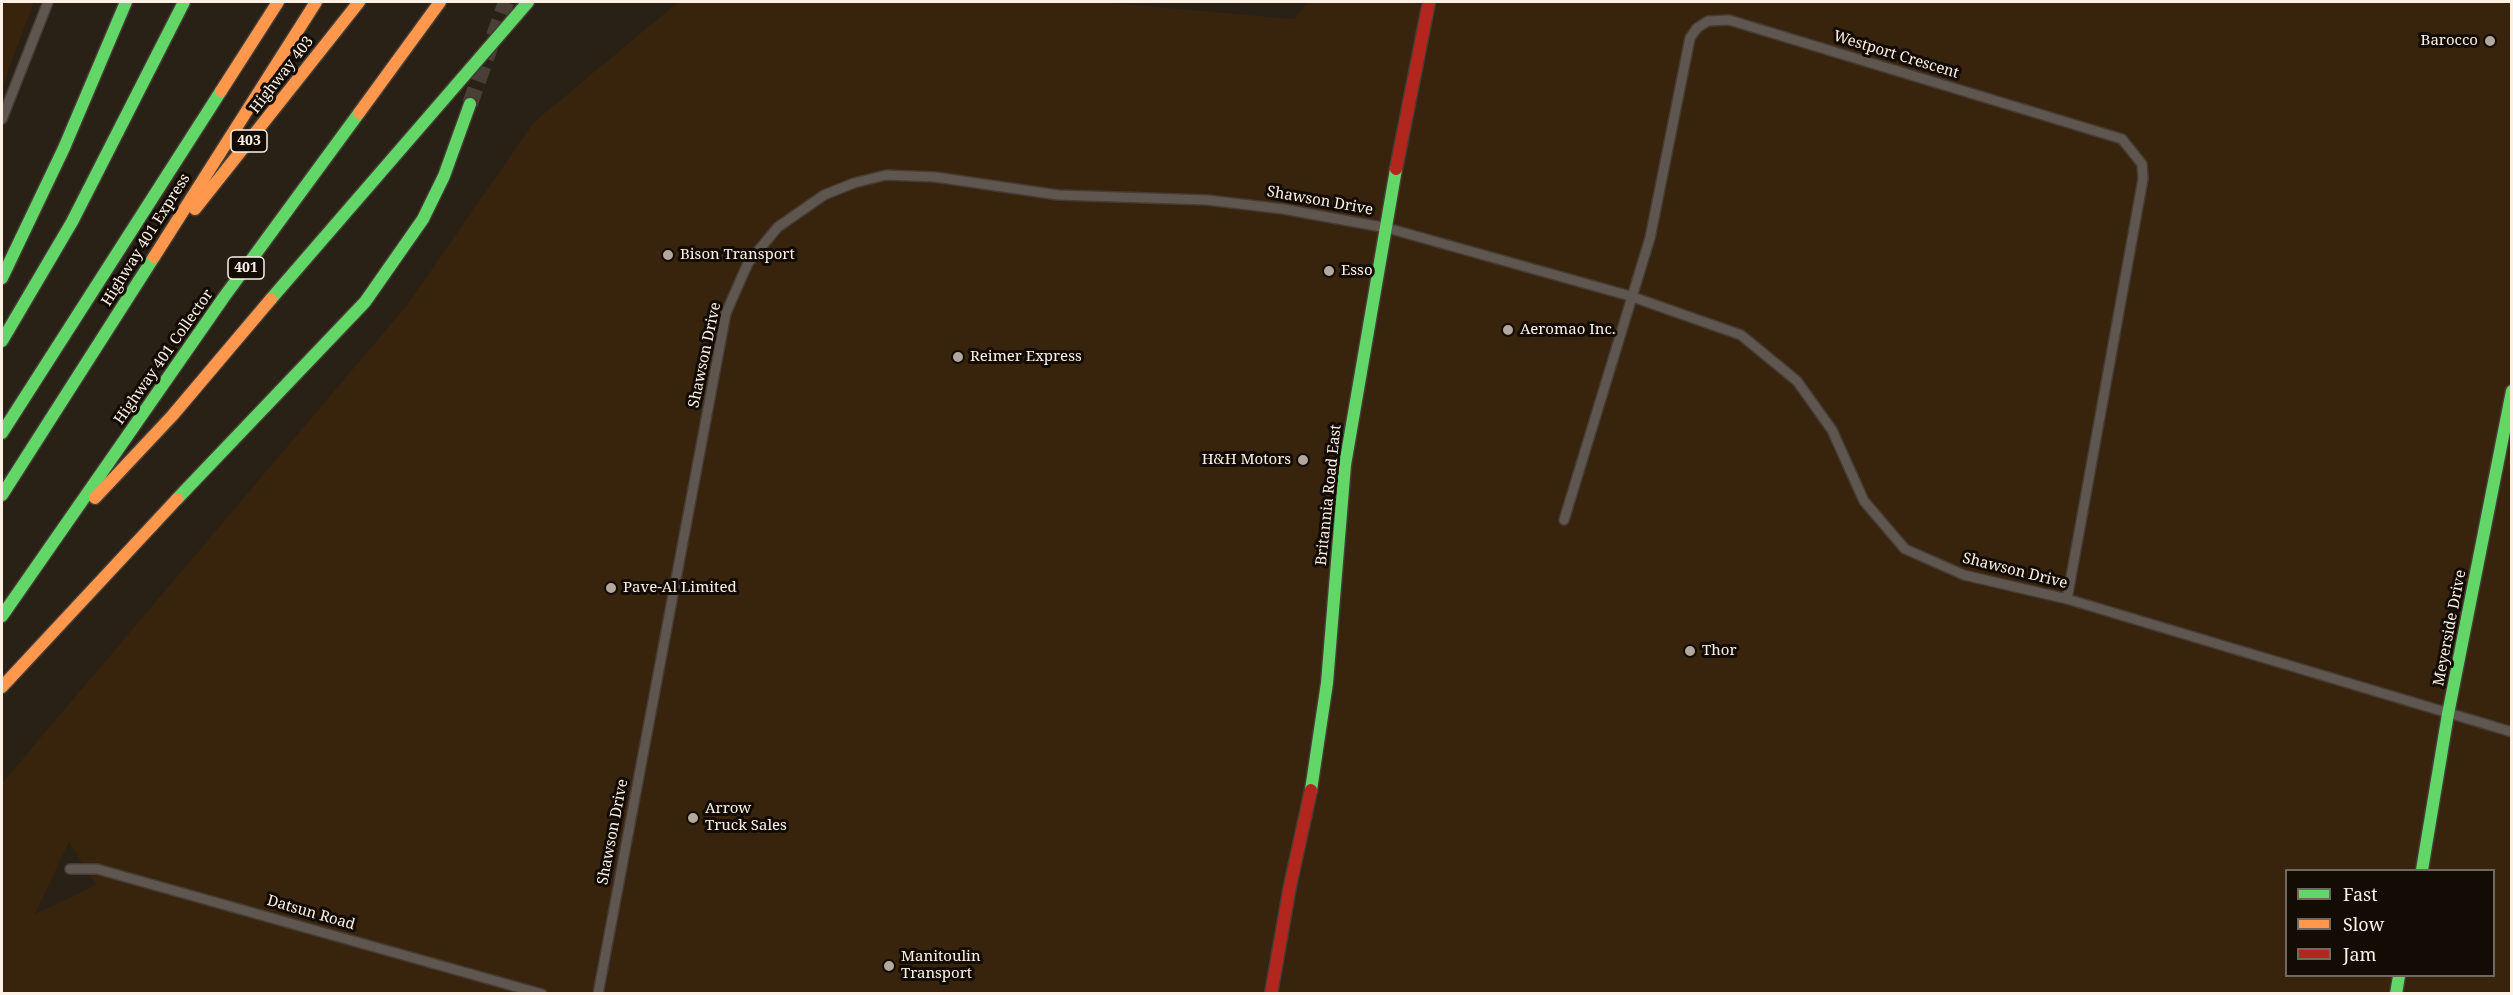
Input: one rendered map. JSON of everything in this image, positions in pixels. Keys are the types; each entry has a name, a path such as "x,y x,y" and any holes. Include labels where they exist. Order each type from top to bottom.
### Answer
{"main road":[{"path":"2,278 64,148 126,2"},
{"path":"2,341 72,222 183,2"},
{"name":"Highway 401 Express","path":"2,433 278,2"},
{"name":"Highway 401 Express","path":"2,495 316,2"},
{"name":"Highway 403","path":"139,280 359,2"},
{"name":"Highway 401 Collector","path":"2,616 224,297 440,2"},
{"path":"57,538 172,416 427,116 528,2"},
{"name":"Britannia Road East","path":"1270,993 1314,776 1328,677 1345,465 1414,68 1429,2"},
{"path":"2,687 56,626 365,302 423,219 444,176 470,104"},
{"name":"Meyerside Drive","path":"2422,869 2448,714 2511,391"},
{"path":"2396,993 2399,977"}],"street":[{"path":"2,119 48,2"},
{"name":"Westport Crescent","path":"1564,520 1630,296 1650,238 1690,38 1697,28 1708,21 1729,20 2122,139 2142,164 2143,179 2067,599"},
{"name":"Shawson Drive","path":"598,993 726,313 748,263 778,227 824,195 854,183 886,175 935,177 1058,195 1212,200 1283,209 1387,228 1630,296 1741,335 1797,381 1832,430 1864,501 1905,549 1964,575 2067,599 2511,732"},
{"name":"Datsun Road","path":"70,869 96,868 542,993"}],"shaded area":[{"path":"2,2 34,2 2,88"},
{"path":"678,2 1101,2 1294,19 1308,2 2511,2 2511,993 2,994 2,783 407,305 534,122","holes":["69,842 96,885 35,914"]}],"tunnel":[{"path":"470,104 506,2"}],"traffic: fast":[{"path":"2,278 64,148 126,2"},
{"path":"2,341 72,222 184,2"},
{"path":"271,299 528,2"},
{"path":"2,433 221,91"},
{"path":"177,499 365,302 423,219 444,176 470,104"},
{"path":"2,616 224,297 359,113"},
{"path":"1311,790 1327,683 1345,465 1396,169"},
{"path":"2,495 154,257"},
{"path":"2422,869 2448,714 2512,391"},
{"path":"2396,994 2399,977"}],"traffic: slow":[{"path":"221,91 278,2"},
{"path":"154,257 316,2"},
{"path":"195,209 359,2"},
{"path":"359,113 440,2"},
{"path":"95,498 172,416 271,299"},
{"path":"2,687 177,499"}],"traffic: jam":[{"path":"1396,169 1429,2"},
{"path":"1271,994 1290,886 1311,790"}],"place":[{"name":"Barocco","path":"2490,41"},
{"name":"Bison Transport","path":"668,255"},
{"name":"Esso","path":"1329,271"},
{"name":"Aeromao Inc.","path":"1508,330"},
{"name":"Reimer Express","path":"958,357"},
{"name":"H&H Motors","path":"1303,460"},
{"name":"Pave-Al Limited","path":"611,588"},
{"name":"Thor","path":"1690,651"},
{"name":"Arrow Truck Sales","path":"693,818"},
{"name":"Manitoulin Transport","path":"889,966"}]}
